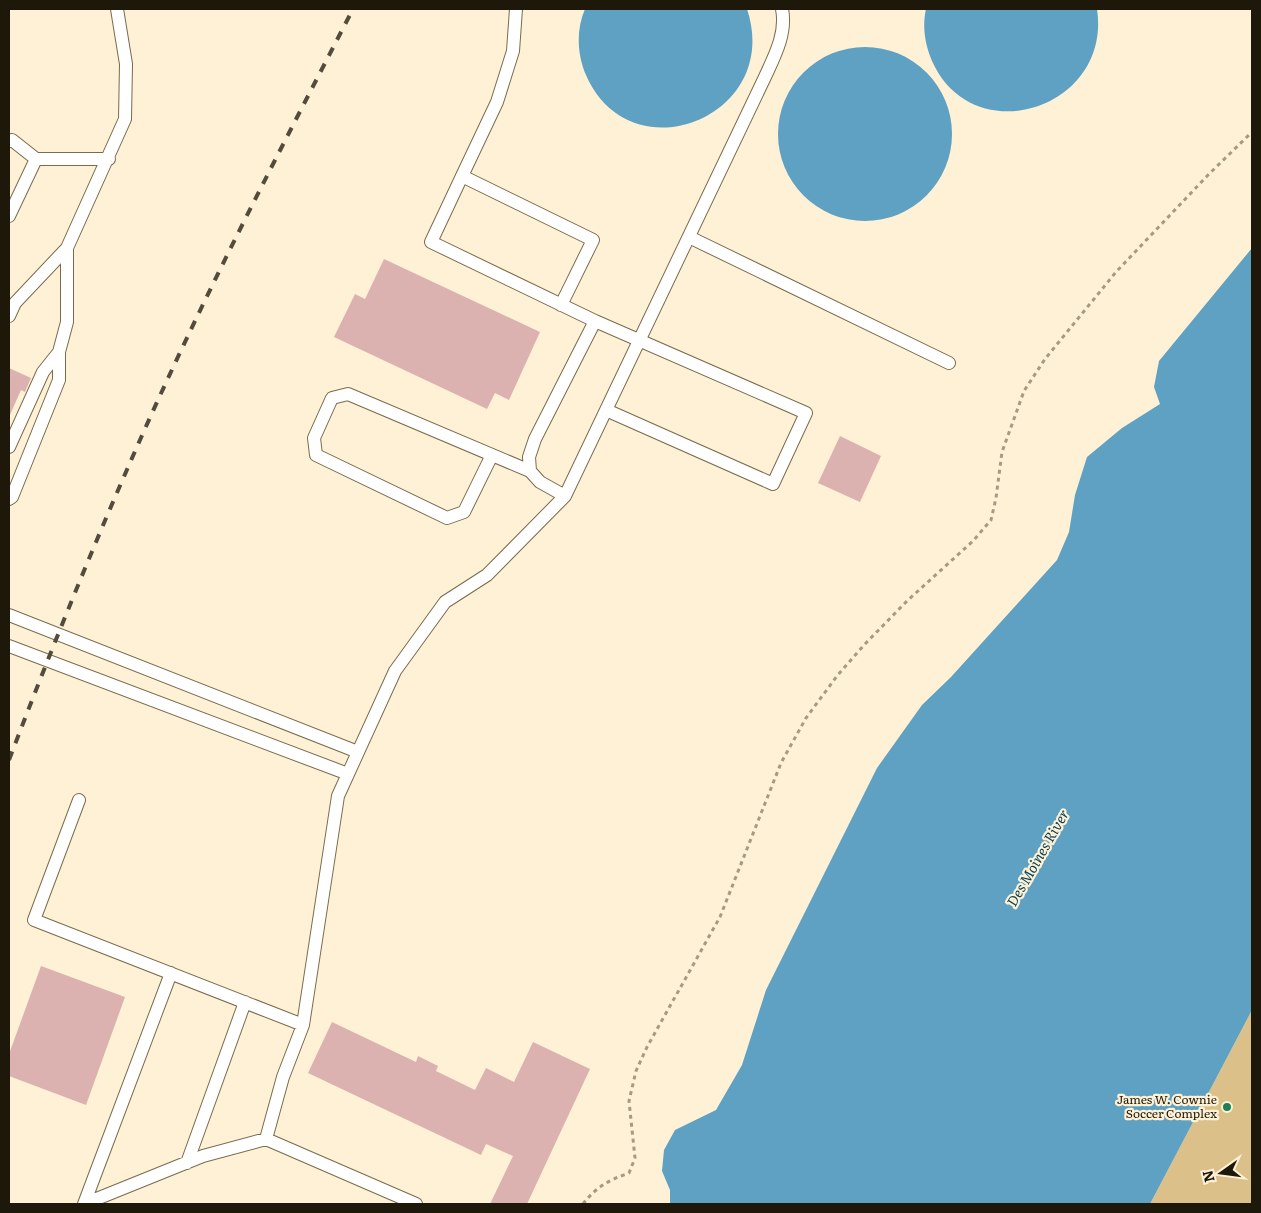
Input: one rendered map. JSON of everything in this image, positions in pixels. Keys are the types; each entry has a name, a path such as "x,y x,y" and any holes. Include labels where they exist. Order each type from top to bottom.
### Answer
{"lane":[{"path":"9,316 15,303 67,248 126,119 126,64 117,9"},
{"path":"516,9 513,51 497,102 432,242 595,321 806,413 773,484 606,410"},
{"path":"266,1139 283,1077 303,1025 338,796 358,752 395,672 445,602 487,575 565,496 780,41 784,17 782,9"},
{"path":"9,141 12,140 36,159 109,159"},
{"path":"9,216 36,159"},
{"path":"462,176 593,240 561,305"},
{"path":"689,237 949,363"},
{"path":"9,499 12,497 58,387 59,352 66,322 67,248"},
{"path":"530,471 529,457 535,439 595,321"},
{"path":"9,447 42,372 59,352"},
{"path":"492,455 464,512 447,518 316,455 314,438 332,398 348,394 530,471 540,482 565,496"},
{"path":"9,615 358,752"},
{"path":"9,646 348,774"},
{"path":"79,800 34,920 303,1025"},
{"path":"84,1204 171,973"},
{"path":"187,1163 245,1002"},
{"path":"84,1204 187,1163 266,1139 416,1204"}],"path":[{"path":"583,1204 594,1190 629,1173 635,1158 629,1101 636,1071 647,1046 720,917 781,763 806,718 836,676 864,645 907,601 973,541 991,520 1002,452 1024,391 1045,359 1116,272 1209,174 1252,132"}],"shaded area":[{"name":"James W. Cownie Soccer Complex","path":"1252,1010 1252,1204 1150,1204"}],"water":[{"path":"585,9 747,9 752,47 743,79 723,104 696,121 666,127 635,123 607,106 586,75 579,50 580,25"},
{"path":"926,9 1097,9 1096,44 1083,72 1062,94 1036,107 1006,111 977,106 951,89 932,61 925,35"},
{"path":"874,47 898,53 913,61 927,72 938,86 946,101 951,117 951,151 946,167 938,182 927,196 913,207 898,215 882,220 856,221 832,215 817,207 803,196 792,182 784,167 779,151 778,125 784,101 792,86 803,72 817,61 832,53 848,48"},
{"name":"Des Moines River","path":"1252,248 1252,1010 1150,1204 670,1204 670,1190 662,1171 664,1150 675,1130 716,1110 742,1065 766,990 877,768 922,705 951,677 1057,560 1069,532 1075,495 1087,457 1122,428 1160,404 1154,387 1159,361"}],"building":[{"path":"384,259 540,332 509,400 495,393 487,409 334,337 355,294 365,299"},
{"path":"9,368 31,378 25,392 21,390 9,417"},
{"path":"840,436 881,456 860,502 818,483"},
{"path":"41,966 125,997 86,1105 9,1076 9,1054"},
{"path":"332,1022 416,1062 418,1056 438,1066 436,1071 475,1090 486,1068 514,1082 533,1042 590,1069 527,1204 490,1204 513,1156 486,1144 481,1155 308,1073"}],"railway":[{"path":"9,760 119,487 161,393 241,227 353,9"}],"place":[{"name":"James W. Cownie Soccer Complex","path":"1227,1107"}]}
